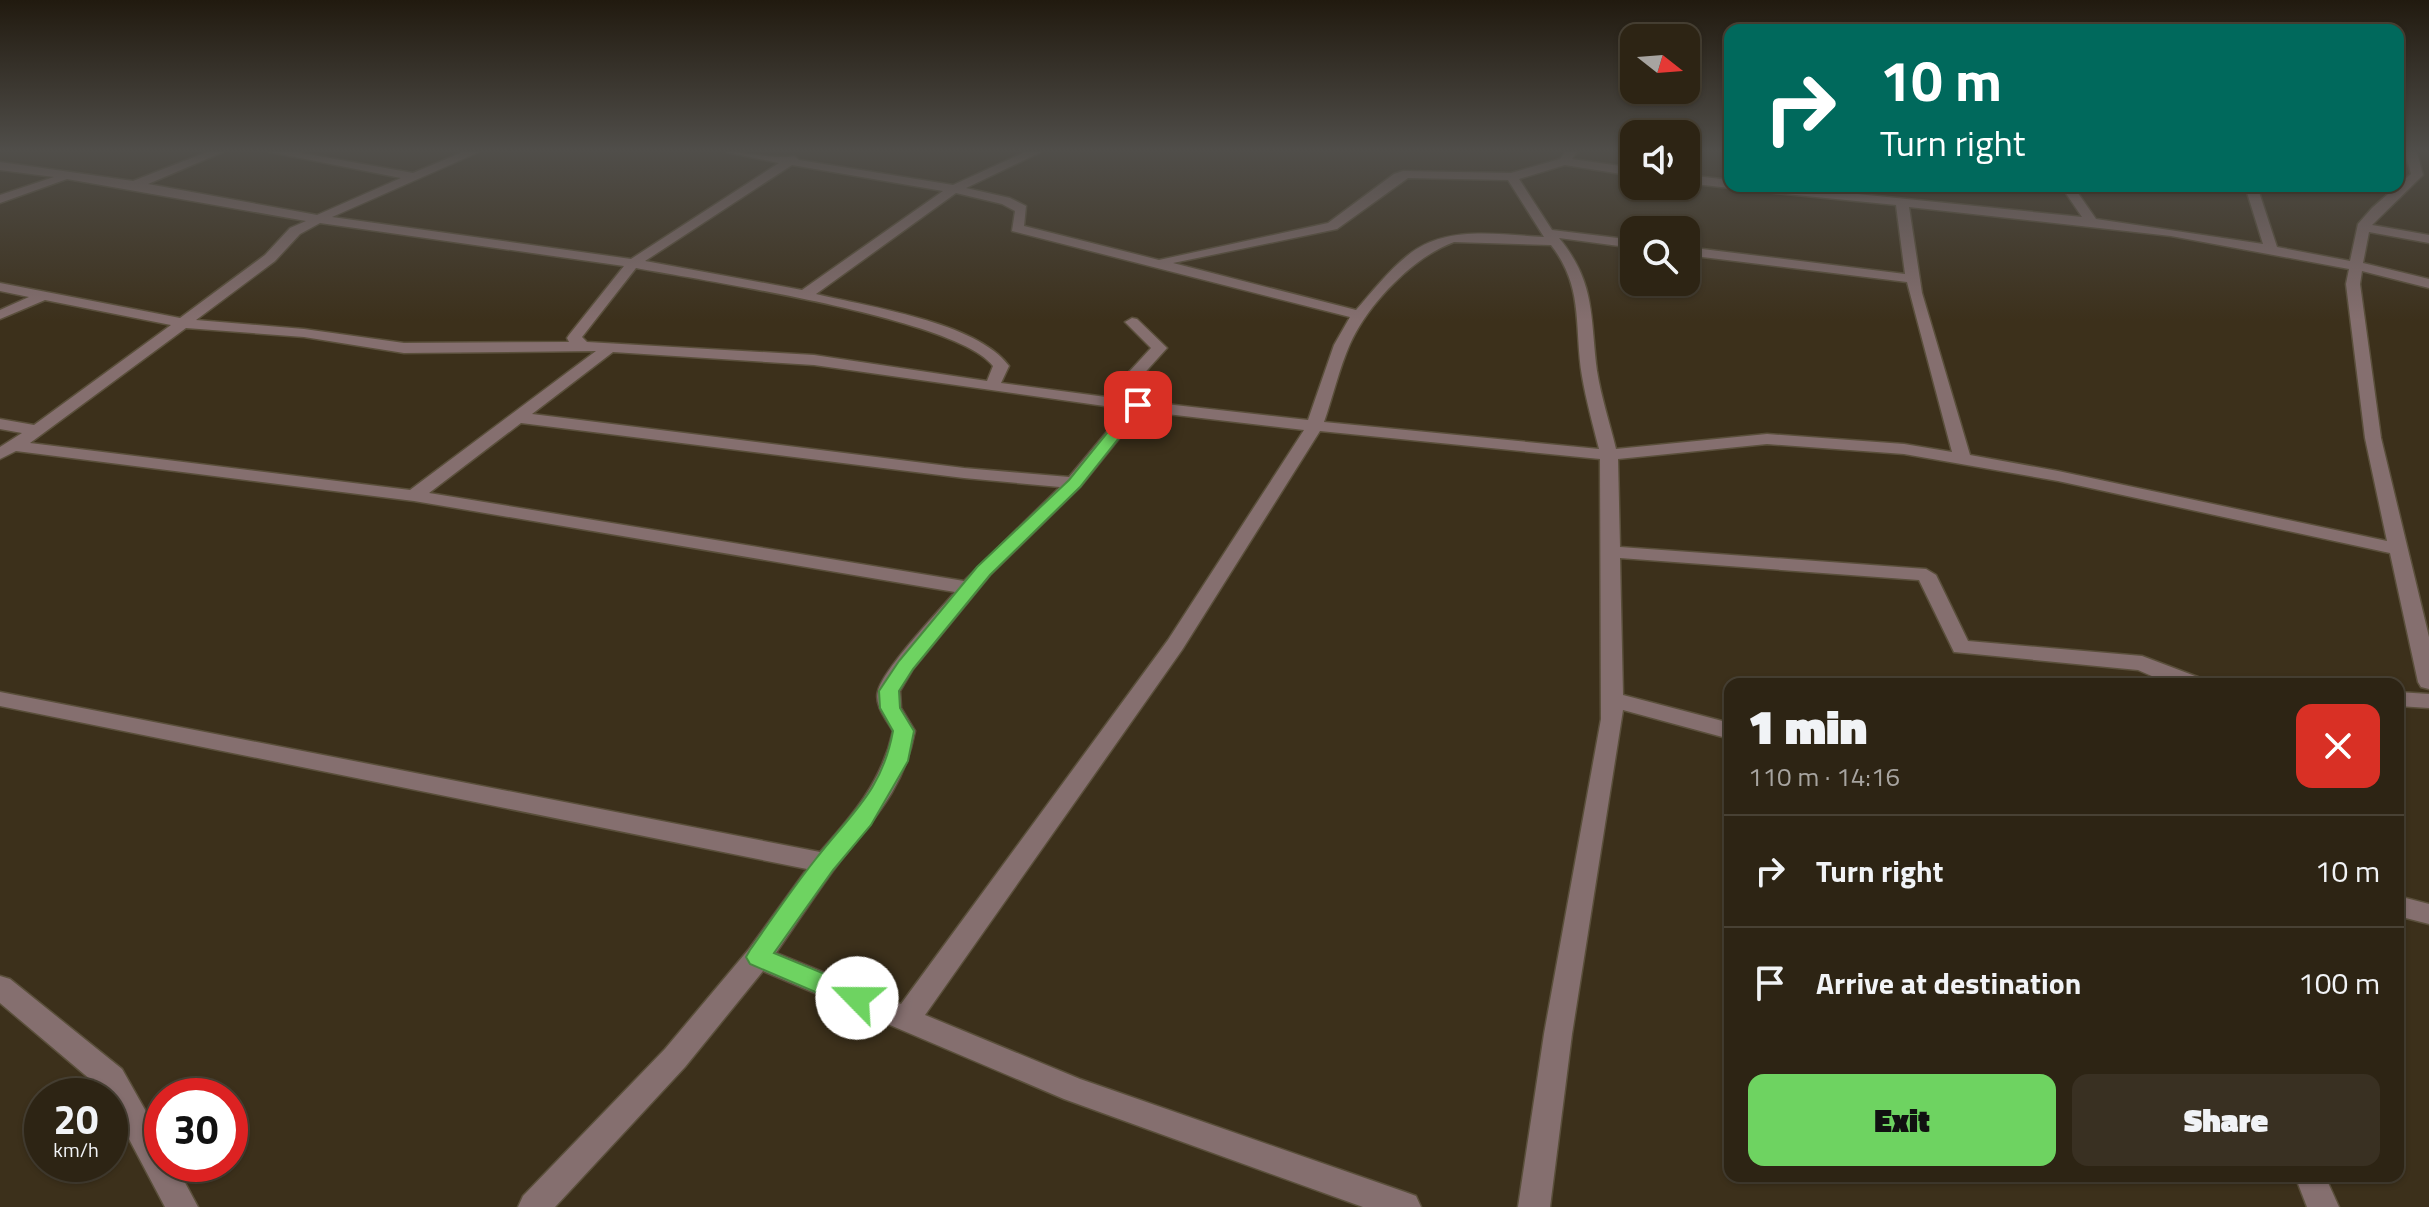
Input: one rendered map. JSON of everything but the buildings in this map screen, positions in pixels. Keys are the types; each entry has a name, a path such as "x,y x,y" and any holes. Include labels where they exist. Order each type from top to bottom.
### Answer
{"street":[{"path":"260,208 633,263 805,295 949,332 990,352 1001,366 992,387"},
{"path":"6,450 37,431 270,258 295,231 341,208"},
{"path":"583,346 574,338 633,263 718,208"},
{"path":"805,295 927,208"},
{"path":"1021,208 1017,228 1359,315"},
{"path":"1160,262 1332,226 1356,208"},
{"path":"1532,208 1569,259 1582,289 1590,375 1609,455 1612,700 1612,719 1558,1034 1534,1207"},
{"path":"1903,208 1912,279 1962,459"},
{"path":"1962,208 2092,222 2271,249 2428,283"},
{"path":"2083,208 2092,222"},
{"path":"2258,208 2271,249"},
{"path":"2380,208 2363,227 2353,284 2373,438 2429,682"},
{"path":"2363,227 2429,239"},
{"path":"906,1019 1175,645 1314,427 1342,345 1359,315 1412,258 1453,238 1551,237 1620,243"},
{"path":"1700,253 1912,279"},
{"path":"0,287 184,323 304,333 404,348 583,346 814,360 992,387 1314,427 1609,455 1767,439 1860,444 2058,476 2399,549"},
{"path":"0,315 45,295"},
{"path":"1111,401 1159,348 1132,322"},
{"path":"414,496 611,347"},
{"path":"534,1207 675,1058 758,957 825,863 863,820 898,761 904,731 890,708 889,691 905,665 969,588 1074,483 1138,405"},
{"path":"521,418 949,471 1074,483"},
{"path":"0,424 37,431"},
{"path":"6,450 414,496 969,588"},
{"path":"1609,552 1926,575 1961,647 2142,663 2176,678"},
{"path":"2408,591 2429,596"},
{"path":"0,699 825,863"},
{"path":"2404,699 2429,701"},
{"path":"1612,700 1724,729"},
{"path":"2404,908 2429,914"},
{"path":"758,957 1074,1090 1405,1207"},
{"path":"0,987 112,1078 182,1207"},
{"path":"2313,1182 2323,1207"}],"route":[{"path":"857,998 758,957 825,863 863,820 898,761 904,731 890,708 889,691 905,665 983,571 1074,483 1138,405"}]}
